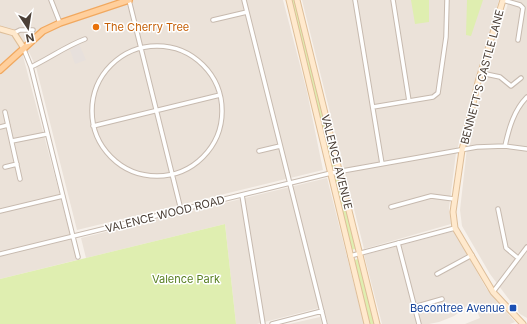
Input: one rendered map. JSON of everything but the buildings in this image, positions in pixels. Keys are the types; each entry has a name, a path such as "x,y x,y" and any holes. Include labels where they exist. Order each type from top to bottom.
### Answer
{"main road":[{"path":"0,70 43,30 129,0"}],"street":[{"path":"51,0 60,23"},
{"path":"129,0 181,210"},
{"path":"244,0 325,324"},
{"name":"VALENCE AVENUE","path":"288,0 367,324"},
{"name":"VALENCE AVENUE","path":"297,0 377,324"},
{"path":"355,0 382,164"},
{"path":"393,0 409,101"},
{"path":"373,107 433,97 438,93 446,37 447,0"},
{"path":"503,0 520,5 523,8 518,40"},
{"name":"BENNETT'S CASTLE LANE","path":"503,0 481,73 462,150 453,212 455,228 493,292 522,324"},
{"path":"213,20 247,12"},
{"path":"0,29 14,33 20,30 33,30"},
{"path":"14,33 23,48 31,67 78,257"},
{"path":"31,67 51,58 67,46 86,39"},
{"path":"164,46 180,50 194,57 210,74 220,95 222,110 220,126 210,148 194,164 172,174 148,175 126,168 108,154 99,141 93,126 92,101 101,77 118,58 141,47 164,46"},
{"path":"481,73 500,77 511,86 521,78"},
{"path":"93,126 220,95"},
{"path":"505,146 509,127 520,104 527,97"},
{"path":"5,112 20,179"},
{"path":"0,127 8,125"},
{"path":"12,141 48,134"},
{"path":"260,152 280,146"},
{"name":"VALENCE WOOD ROAD","path":"0,254 331,173 462,150 505,146 527,149"},
{"path":"5,167 17,164"},
{"path":"242,195 263,324"},
{"path":"0,212 63,196"},
{"path":"391,207 431,196 454,199"},
{"path":"498,209 506,248 518,258"},
{"path":"350,256 455,228"},
{"path":"398,243 419,324"},
{"path":"493,292 527,247"},
{"path":"437,274 472,255"},
{"path":"414,307 442,299"},
{"path":"272,324 322,311"}],"shaded area":[{"path":"0,0 283,0 307,92 323,170 77,230 36,67 29,52 23,56 77,260 0,279"},
{"path":"302,0 499,0 456,153 449,208 451,224 364,249"},
{"path":"509,0 527,0 527,318 520,314 490,274 462,226 460,210 468,139"},
{"path":"79,44 86,60 75,64 70,50 73,49 72,46"},
{"path":"327,178 364,324 328,324 323,307 257,324 236,324 225,224 86,258 81,238"},
{"path":"454,231 486,288 515,322 510,324 465,324 480,318 473,301 454,316 439,322 429,324 382,324 364,255"},
{"path":"320,317 322,324 289,324"}],"green space":[{"path":"289,0 295,0 336,167 331,168"},
{"path":"411,0 429,0 429,22 415,24"},
{"path":"467,0 483,0 471,36 466,35"},
{"path":"338,176 356,249 350,250 333,177"},
{"name":"Valence Park","path":"225,224 236,324 0,324 0,279"},
{"path":"359,259 374,324 369,324 353,260"}],"place":[{"name":"The Cherry Tree","path":"96,27"},
{"name":"Becontree Avenue","path":"513,308"}]}
